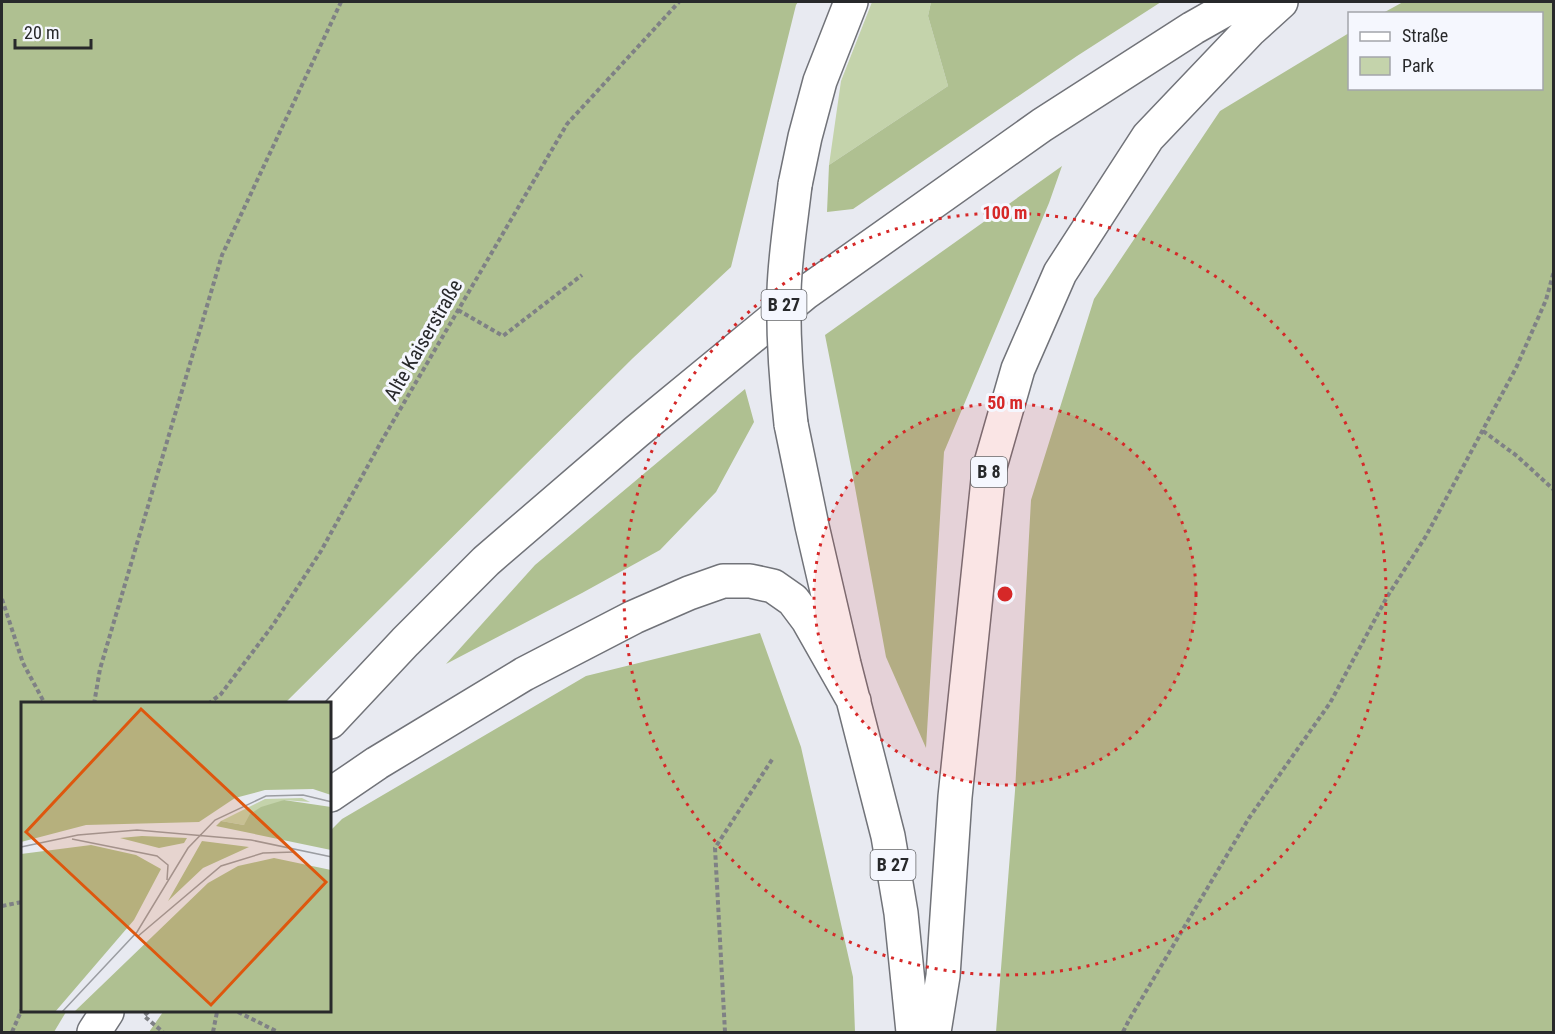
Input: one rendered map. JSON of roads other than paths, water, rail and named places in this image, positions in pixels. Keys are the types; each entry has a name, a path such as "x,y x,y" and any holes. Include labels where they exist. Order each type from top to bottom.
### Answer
{"main road":[{"name":"B 27","path":"851,2 820,81 795,185 784,290 785,370 791,424 812,526 888,836 901,913 912,1032"},
{"path":"332,720 486,561 636,432 805,293 1042,125 1193,28 1239,2"},
{"name":"B 8","path":"934,1032 943,976 955,797 989,470 1017,369 1060,273 1148,137 1281,2"},
{"name":"B 27","path":"332,794 524,674 634,617 689,592 723,581 750,581 774,586 793,600 808,620 854,701"},
{"path":"94,1032 106,1013"}]}
